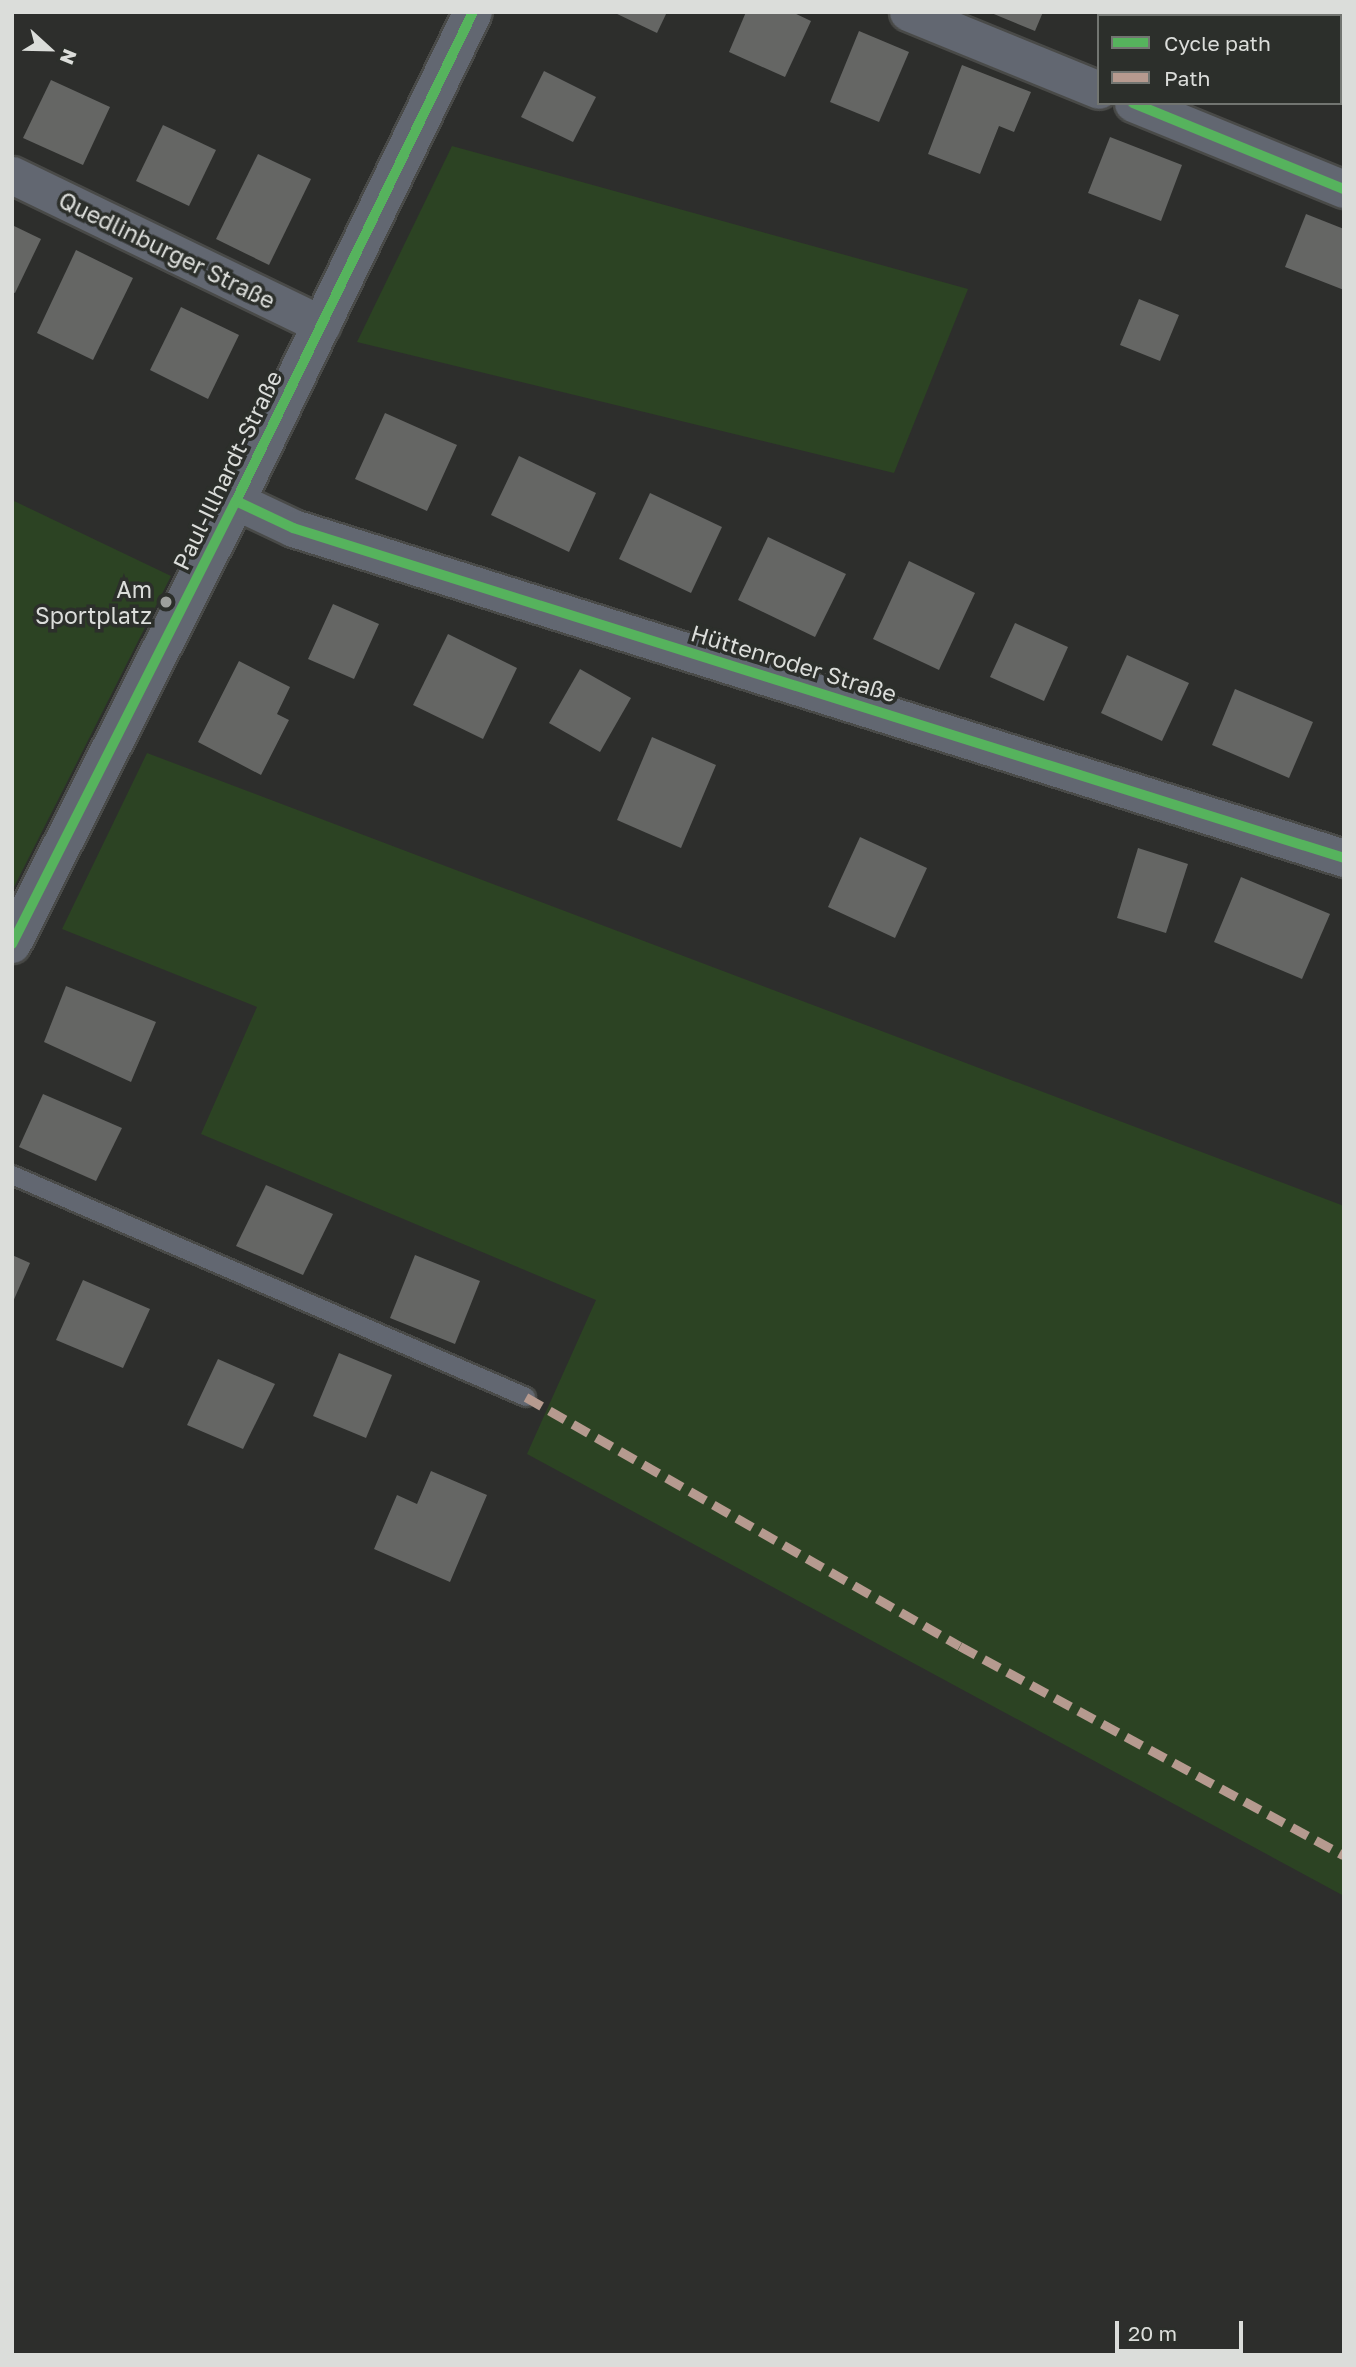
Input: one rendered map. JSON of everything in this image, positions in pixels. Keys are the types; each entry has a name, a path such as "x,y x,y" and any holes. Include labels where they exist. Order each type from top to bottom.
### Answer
{"street":[{"name":"Paul-Illhardt-Straße","path":"12,944 236,501 473,12"},
{"path":"908,12 1097,89"},
{"path":"1138,105 1344,189"},
{"name":"Quedlinburger Straße","path":"12,175 322,325"},
{"name":"Hüttenroder Straße","path":"236,501 293,528 1344,858"}],"lane":[{"path":"12,1175 526,1397"}],"green space":[{"path":"452,146 968,289 894,473 357,342"},
{"path":"12,500 171,576 12,891"},
{"path":"147,753 1344,1206 1344,1896 527,1454 596,1300 201,1134 257,1007 62,929"}],"building":[{"path":"613,12 667,12 657,33"},
{"path":"746,12 792,12 811,21 785,77 729,52"},
{"path":"989,12 1043,12 1035,31"},
{"path":"859,31 909,52 879,122 830,102"},
{"path":"962,65 1031,92 1014,132 999,126 980,174 928,154"},
{"path":"544,71 596,97 573,142 521,117"},
{"path":"51,80 110,107 83,165 23,138"},
{"path":"163,125 216,150 189,206 136,181"},
{"path":"1110,137 1182,165 1161,221 1088,193"},
{"path":"258,154 311,179 269,265 216,239"},
{"path":"1306,214 1344,229 1344,290 1285,267"},
{"path":"12,225 41,239 15,293 12,292"},
{"path":"76,250 133,278 93,360 37,333"},
{"path":"1139,299 1179,315 1160,361 1120,345"},
{"path":"181,307 239,335 208,399 150,370"},
{"path":"385,413 457,445 427,511 355,479"},
{"path":"519,456 596,493 569,552 491,515"},
{"path":"650,493 722,527 691,593 619,559"},
{"path":"768,537 846,574 815,637 738,600"},
{"path":"909,561 975,593 939,670 873,639"},
{"path":"333,604 379,624 354,679 308,659"},
{"path":"1015,623 1068,647 1044,701 990,677"},
{"path":"448,634 517,668 483,739 413,705"},
{"path":"1127,655 1189,683 1162,741 1101,713"},
{"path":"239,661 290,687 277,714 289,720 261,775 198,742"},
{"path":"580,669 631,698 600,752 549,723"},
{"path":"1235,689 1313,722 1289,778 1212,745"},
{"path":"652,737 716,765 681,848 617,820"},
{"path":"860,837 927,868 895,938 828,907"},
{"path":"1138,848 1188,864 1166,933 1117,918"},
{"path":"1241,877 1330,914 1302,979 1214,942"},
{"path":"66,986 156,1022 131,1082 44,1042"},
{"path":"43,1094 122,1128 96,1181 19,1147"},
{"path":"266,1185 333,1214 303,1275 236,1246"},
{"path":"12,1255 30,1263 12,1304"},
{"path":"415,1255 480,1281 455,1344 390,1318"},
{"path":"83,1280 150,1309 123,1368 56,1340"},
{"path":"339,1353 392,1375 366,1438 313,1416"},
{"path":"218,1359 275,1384 243,1449 187,1425"},
{"path":"431,1471 487,1495 450,1582 374,1549 397,1495 417,1504"}],"marked path":[{"path":"526,1397 960,1646 1344,1855"}],"cycle path":[{"path":"12,944 236,501 473,12"},
{"path":"1138,105 1344,189"},
{"path":"236,501 293,528 1344,858"}],"place":[{"name":"Am Sportplatz","path":"166,602"}]}
